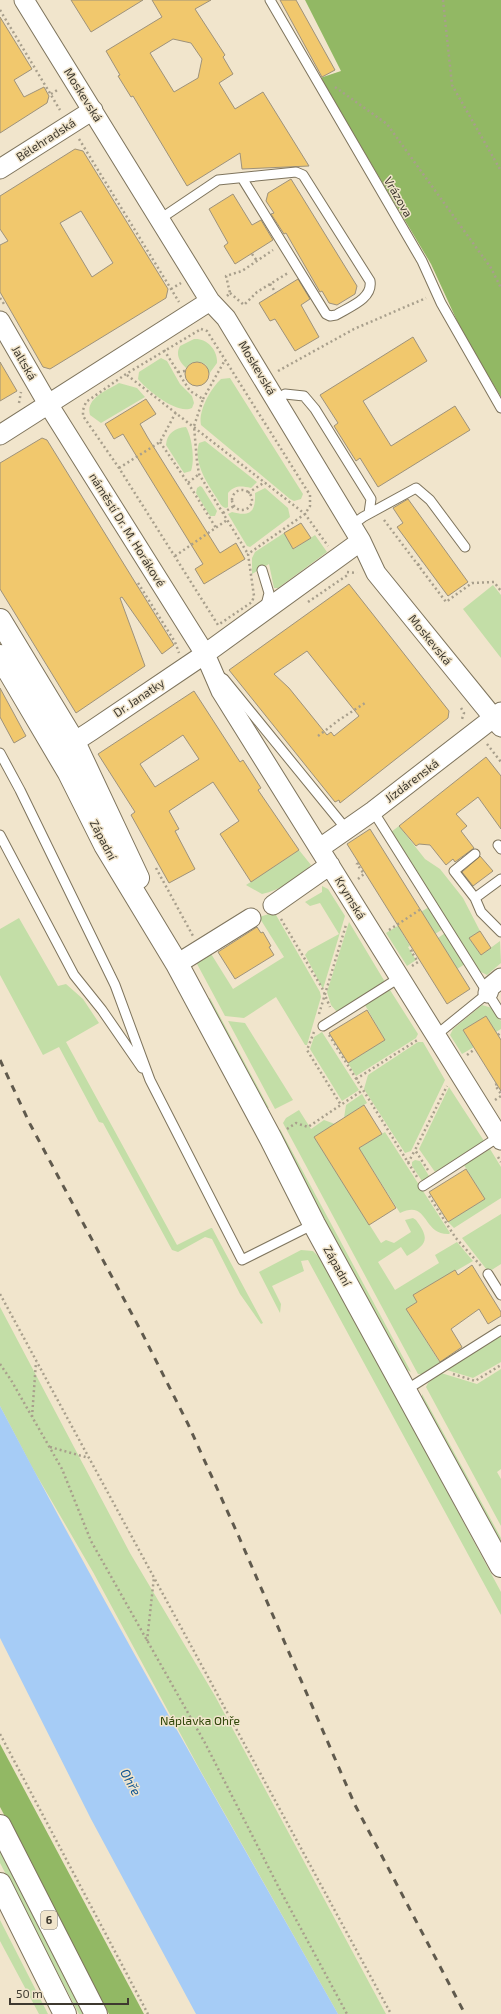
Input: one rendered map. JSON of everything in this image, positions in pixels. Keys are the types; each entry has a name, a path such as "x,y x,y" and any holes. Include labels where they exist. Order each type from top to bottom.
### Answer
{"main road":[{"name":"Západní","path":"0,620 74,742 122,840 177,964"},
{"name":"Západní","path":"0,656 69,774 105,845 177,964 271,1139 314,1224 500,1561"},
{"name":"6","path":"0,1826 96,2014"},
{"name":"6","path":"2,1889 65,2014"}],"street":[{"name":"Moskevská","path":"24,0 160,219 217,299 226,318 356,533 376,573 499,719"},
{"name":"Bělehradská","path":"0,169 93,110"},
{"path":"0,434 217,299"},
{"name":"Jaltská","path":"0,321 48,404"},
{"name":"náměstí Dr. M. Horákové","path":"48,404 205,654"},
{"path":"205,654 264,612 343,566 356,533"},
{"name":"Krymská","path":"205,654 216,675 221,691 320,848 375,939 402,974 429,1037 501,1137"},
{"name":"Dr. Janatky","path":"74,742 205,654"},
{"name":"Západní","path":"34,713 63,744 74,742"},
{"name":"Jízdárenská","path":"320,848 499,719"},
{"path":"273,905 330,865"},
{"path":"177,964 200,948 251,918"},
{"path":"488,993 490,987 501,978"}],"lane":[{"name":"Vrázova","path":"270,0 422,261 436,293 501,408"},
{"path":"160,219 218,180 296,172 303,175 370,281 371,286 368,294 336,316 326,314 242,178"},
{"path":"276,400 285,394 304,396 315,410 371,499 373,511"},
{"path":"356,533 373,511 416,488 430,500 465,548"},
{"path":"262,570 269,593 264,612"},
{"path":"216,675 224,679 346,830"},
{"path":"0,754 20,790 115,985 150,1080 242,1260 314,1224"},
{"path":"373,811 501,1014"},
{"path":"0,835 74,975 102,1010 150,1080"},
{"path":"474,854 454,871 475,898 482,912 501,932"},
{"path":"475,898 501,879"},
{"path":"323,1026 402,974"},
{"path":"429,1037 488,993"},
{"path":"423,1186 501,1137"},
{"path":"488,1274 501,1295"},
{"path":"406,1390 501,1330"}],"path":[{"path":"443,0 452,85 501,171"},
{"path":"0,10 61,110 54,114"},
{"path":"310,69 387,124 491,268 501,288"},
{"path":"75,133 171,290"},
{"path":"276,248 242,271 226,276 230,293 244,306 257,292 290,272 286,266"},
{"path":"252,254 257,261"},
{"path":"270,284 276,293"},
{"path":"217,299 230,293"},
{"path":"272,374 354,329 436,293"},
{"path":"225,360 203,399 194,426 197,462 199,474 248,554 254,596 252,602 218,626 119,468 83,416 83,410 86,402 126,374 201,329 207,331 310,495 310,506 305,514 248,554"},
{"path":"164,350 190,391 203,399"},
{"path":"178,372 185,371"},
{"path":"126,374 305,514 343,566 304,606"},
{"path":"18,388 22,394 18,404"},
{"path":"119,468 160,442 176,412"},
{"path":"160,442 216,528"},
{"path":"188,483 199,474"},
{"path":"248,493 265,482"},
{"path":"243,490 248,493 251,502 248,508 242,510 234,506 232,497 236,492 243,490"},
{"path":"223,512 234,506"},
{"path":"373,511 418,565 446,602 472,583 494,582 501,591"},
{"path":"175,556 227,520"},
{"path":"418,565 422,561"},
{"path":"137,582 175,642 179,654 177,658"},
{"path":"318,736 365,703"},
{"path":"460,724 464,713 461,707"},
{"path":"355,880 364,874 357,864 359,863"},
{"path":"154,865 200,948"},
{"path":"375,939 431,903"},
{"path":"273,905 322,988 336,1018"},
{"path":"402,974 418,962 411,951 413,950"},
{"path":"313,1033 323,1026 455,1237 488,1274"},
{"path":"498,1035 501,1032"},
{"path":"356,1079 429,1037"},
{"path":"408,1163 450,1080"},
{"path":"497,1084 495,1085 501,1094"},
{"path":"283,1131 296,1123 308,1127 363,1090"},
{"path":"415,1150 434,1179"},
{"path":"0,1294 391,2014"},
{"path":"32,1416 36,1361"},
{"path":"0,1364 62,1469 91,1542 205,1743 279,1888 347,2014"},
{"path":"439,1370 475,1381 501,1365"},
{"path":"50,1447 89,1458"},
{"path":"147,1641 154,1576"},
{"path":"0,1734 148,2014"}],"green space":[{"path":"305,0 501,0 501,397 464,336 431,264 320,78 341,71"},
{"path":"194,339 203,340 214,349 217,363 209,374 206,365 200,362 190,364 186,368 179,358 178,352 180,346"},
{"path":"161,358 167,361 180,384 192,396 194,403 192,408 178,408 171,405 155,395 138,379 139,372"},
{"path":"230,378 303,494 301,499 294,501 290,499 201,425 201,413 209,394 221,379"},
{"path":"119,383 137,388 145,397 101,423 90,415 89,409 91,404 98,395"},
{"path":"186,427 191,442 193,461 191,471 184,473 166,445 168,437 172,432"},
{"path":"205,441 257,482 251,488 238,487 231,490 228,493 228,507 226,508 221,505 212,491 199,464 199,443"},
{"path":"200,486 217,511 215,516 210,516 196,493 197,488"},
{"path":"265,488 288,508 290,517 250,547 247,546 228,514 232,512 243,514 251,512 254,505 255,493"},
{"path":"284,533 294,549 315,535 327,552 278,588 274,588 269,564 252,574 252,558 255,552"},
{"path":"493,585 501,595 501,658 463,609"},
{"path":"399,826 425,859 440,869 463,898 480,931 469,938 481,955 500,941 501,963 487,975 479,971 391,832"},
{"path":"299,850 311,865 295,879 282,887 262,894 246,885"},
{"path":"322,886 328,889 345,916 323,989 305,955 308,951 339,934 320,903 310,906 305,902 322,892"},
{"path":"429,907 443,929 435,934 401,931 416,960 407,966 386,933"},
{"path":"269,914 276,915 320,992 321,997 307,1045 305,1045 276,997 244,1018 225,1016 196,962 208,949 233,989 284,957 259,917"},
{"path":"19,918 58,986 66,984 83,999 99,1023 66,1042 177,1245 212,1228 263,1323 261,1324 240,1294 212,1239 205,1237 178,1252 172,1250 103,1123 99,1122 59,1047 43,1055 0,975 0,929"},
{"path":"349,922 385,982 337,1012 331,1005 327,992"},
{"path":"445,933 465,964 457,969 438,938"},
{"path":"390,990 418,1034 416,1038 356,1076 348,1063 385,1040 365,1005"},
{"path":"210,998 269,1108 264,1107 206,1000"},
{"path":"482,1005 492,1008 501,1021 501,1029 496,1032 486,1016 463,1030 474,1047 462,1054 450,1035 453,1029"},
{"path":"228,1021 245,1023 293,1100 275,1109"},
{"path":"322,1032 359,1090 342,1101 310,1049 314,1037"},
{"path":"418,1042 423,1042 445,1080 411,1151 405,1153 364,1089 368,1075"},
{"path":"449,1087 484,1141 435,1172 419,1149"},
{"path":"362,1094 367,1103 344,1118 346,1105"},
{"path":"299,1110 311,1129 324,1120 335,1124 314,1137 381,1243 386,1240 394,1243 411,1232 405,1220 413,1218 421,1227 425,1237 419,1249 407,1256 401,1247 378,1262 395,1290 439,1263 435,1255 457,1242 473,1261 414,1295 417,1302 406,1309 440,1363 425,1374 418,1374 283,1123 286,1118"},
{"path":"280,1129 411,1372 406,1369 278,1134"},
{"path":"385,1132 450,1233 449,1234 440,1233 434,1229 421,1214 416,1211 409,1210 400,1213 359,1148"},
{"path":"490,1149 501,1167 501,1198 454,1228 448,1222 485,1199 464,1165"},
{"path":"415,1160 420,1161 429,1176 422,1181 412,1166 412,1162"},
{"path":"501,1214 501,1264 490,1271 487,1270 462,1238"},
{"path":"301,1250 313,1251 323,1261 501,1592 501,1615 308,1260 301,1261 304,1271 272,1286 281,1304 280,1313 259,1272"},
{"name":"Náplavka Ohře","path":"0,1307 130,1553 215,1696 386,2014 338,2014 200,1770 93,1572 33,1469 0,1406"},
{"path":"501,1335 501,1362 473,1378 447,1370"},
{"path":"501,1369 501,1469 497,1472 501,1479 501,1526 426,1387 428,1383 441,1373 477,1384"},
{"path":"422,1394 501,1538 501,1541 498,1539 422,1399"},
{"path":"0,1744 144,2014 109,2014 0,1807"},
{"path":"0,1849 88,2014 79,2014 0,1863"},
{"path":"0,1920 48,2014 39,2014 0,1941"}],"water":[{"name":"Ohře","path":"0,1406 124,1635 338,2014 196,2014 91,1819 0,1638"}],"building":[{"path":"71,0 143,0 91,32"},
{"path":"152,0 211,0 195,9 225,55 223,57 233,74 219,83 235,109 263,92 309,166 242,169 240,153 187,186 133,96 131,97 118,76 120,75 106,51 162,17","holes":["173,39 191,43 202,59 198,78 174,92 150,53"]},
{"path":"280,0 296,0 335,70 322,77"},
{"path":"0,17 32,69 14,80 24,97 44,87 49,96 47,103 0,133"},
{"path":"75,149 83,151 168,289 166,298 50,369 43,367 0,292 0,245 8,241 0,229 0,196","holes":["81,211 113,263 92,277 60,223"]},
{"path":"291,179 357,286 355,294 337,305 329,303 322,291 320,292 286,233 284,234 271,214 274,213 266,201 268,193"},
{"path":"233,194 252,225 261,220 273,240 235,264 224,246 228,243 209,209"},
{"path":"298,279 310,299 301,305 319,337 295,351 275,319 270,321 259,303"},
{"path":"413,337 427,361 363,401 391,446 455,406 470,430 378,487 360,458 356,461 334,426 338,423 320,395"},
{"path":"0,362 17,391 0,401"},
{"path":"197,362 206,365 209,374 206,383 197,386 188,383 185,374 188,365"},
{"path":"146,399 156,414 140,424 148,438 220,553 236,543 245,559 204,584 195,569 203,564 123,434 114,439 105,424"},
{"path":"42,438 47,440 174,645 162,654 122,597 120,598 145,666 76,713 0,589 0,463"},
{"path":"408,499 468,582 448,596 397,527 403,523 393,508"},
{"path":"301,523 311,538 293,549 284,533"},
{"path":"349,584 449,711 448,718 340,803 339,800 335,802 229,670","holes":["307,651 359,716 334,736 331,732 327,735 289,688 274,674"]},
{"path":"0,688 26,736 14,743 0,717"},
{"path":"194,691 240,762 243,760 261,788 258,790 299,850 251,882 220,834 239,821 213,782 169,811 179,829 175,831 195,869 169,883 131,815 135,812 98,754","holes":["183,735 199,759 155,787 140,764"]},
{"path":"486,757 501,776 501,829 478,797 456,814 467,826 461,831 474,848 455,862 453,859 446,865 430,845 419,844 416,846 399,826"},
{"path":"370,829 470,989 447,1004 347,844"},
{"path":"480,856 493,871 473,886 462,872"},
{"path":"257,927 261,933 263,932 274,955 235,979 218,952"},
{"path":"480,931 491,948 481,955 469,938"},
{"path":"367,1010 385,1040 348,1063 329,1033"},
{"path":"486,1016 501,1040 501,1091 463,1030"},
{"path":"364,1105 382,1134 359,1148 396,1208 369,1225 314,1137"},
{"path":"466,1169 485,1199 448,1222 429,1192"},
{"path":"472,1265 501,1312 501,1316 488,1324 479,1309 451,1329 462,1347 440,1362 406,1309 417,1302 413,1295 455,1270 458,1275"}],"railway":[{"path":"0,1060 30,1124 141,1331 188,1424 239,1537 355,1805 465,2014"}]}
